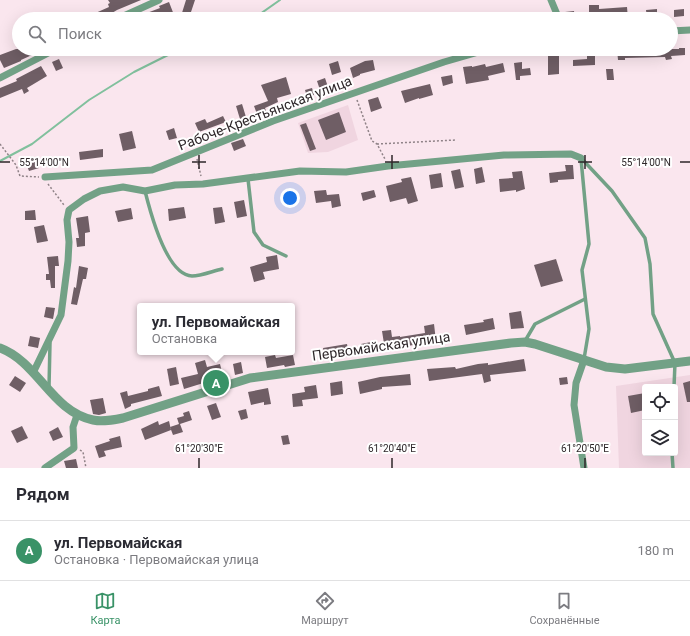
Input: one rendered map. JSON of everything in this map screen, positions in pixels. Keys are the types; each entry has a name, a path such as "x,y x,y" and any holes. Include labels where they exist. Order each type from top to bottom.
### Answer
{"street":[{"path":"132,12 159,0"},
{"path":"551,0 556,12"},
{"path":"678,31 690,30"},
{"path":"0,78 42,56"},
{"name":"Рабоче-Крестьянская улица","path":"45,177 152,170 273,121 354,92 465,56"},
{"path":"33,373 61,315 68,261 69,242 67,220 69,210 84,199 100,191 123,187 145,191 175,185 203,184 248,179 300,171 346,172 388,166 504,155 571,154 581,158"},
{"name":"Первомайская улица","path":"77,415 94,420 107,421 123,418 250,378 525,342 606,367 625,369 690,361"},
{"path":"0,348 9,351 21,360 71,411 77,415 73,427 74,448 45,468"},
{"path":"584,360 576,383 574,405 584,468"}],"lane":[{"path":"581,158 589,244 582,270 589,329 584,360"},
{"path":"581,158 612,191 645,238 650,264 653,314 675,363 674,384"},
{"path":"248,179 254,232 263,245 286,256"},
{"path":"145,191 151,217 162,246 178,270 191,276 222,269"},
{"path":"525,342 535,324 585,299"},
{"path":"49,388 50,338"},
{"path":"672,456 673,468"}],"path":[{"path":"354,92 372,141 377,144 388,166"},
{"path":"377,144 456,140"},
{"path":"0,144 16,165 20,176 45,177 47,184 69,210"},
{"path":"196,153 203,184"},
{"path":"74,448 83,452 86,468"}],"shaded area":[{"path":"348,105 358,140 328,152 308,153 298,123"},
{"path":"690,375 690,468 619,468 616,386"}],"building":[{"path":"108,0 141,0 114,12 98,12 109,7 108,4 110,3"},
{"path":"186,0 195,0 191,12 182,12"},
{"path":"169,2 173,12 149,12 160,8 159,6"},
{"path":"589,5 599,5 599,9 627,7 627,12 589,12"},
{"path":"657,9 657,12 646,12 646,10"},
{"path":"684,9 684,16 678,17 678,12 674,12 674,10"},
{"path":"685,48 685,55 678,56 679,49"},
{"path":"12,50 12,56 30,56 4,68 0,60 0,55"},
{"path":"548,56 559,56 559,74 548,75"},
{"path":"587,56 595,56 595,65 573,66 573,60 587,59"},
{"path":"618,56 671,56 672,59 666,60 665,57 625,58 625,60 618,60"},
{"path":"59,59 63,68 56,71 52,62"},
{"path":"373,60 375,70 360,74 353,78 350,68 365,61"},
{"path":"338,61 341,72 332,75 329,64"},
{"path":"522,62 522,69 530,68 531,75 520,76 520,80 516,80 514,63"},
{"path":"503,63 505,72 488,76 489,80 466,84 463,67 472,67 485,64 486,67"},
{"path":"41,66 47,76 27,88 29,91 24,94 22,89 0,98 0,88 17,81 16,79"},
{"path":"606,69 613,69 614,80 607,80"},
{"path":"452,75 453,83 443,86 441,77"},
{"path":"286,77 291,94 277,98 278,102 265,108 266,111 257,114 254,106 268,101 261,85"},
{"path":"325,78 328,87 320,90 317,81"},
{"path":"430,84 433,95 405,103 401,91"},
{"path":"312,88 314,95 307,97 305,90"},
{"path":"378,97 382,108 371,112 368,100"},
{"path":"242,104 246,117 240,119 236,106"},
{"path":"339,112 346,132 326,140 318,120"},
{"path":"223,116 226,122 199,132 195,123 205,119 207,123"},
{"path":"306,123 316,149 310,151 300,125"},
{"path":"174,128 177,138 169,140 166,131"},
{"path":"132,131 136,148 123,151 119,134"},
{"path":"243,139 246,146 234,151 231,143"},
{"path":"103,149 103,157 80,160 79,152"},
{"path":"36,157 39,168 29,171 25,160"},
{"path":"565,165 573,165 574,179 558,180 558,182 550,183 549,173 566,171"},
{"path":"482,167 485,182 476,184 474,169"},
{"path":"460,169 464,187 455,189 451,171"},
{"path":"522,171 525,189 516,192 516,190 500,192 499,179 513,178 512,172"},
{"path":"441,173 443,187 431,189 429,175"},
{"path":"411,177 418,201 408,204 406,198 390,202 386,186 402,182 401,179"},
{"path":"326,190 327,195 339,194 341,206 332,208 331,201 316,203 314,191"},
{"path":"374,190 376,197 363,201 361,193"},
{"path":"244,200 247,216 237,218 234,202"},
{"path":"184,207 186,218 169,221 168,209"},
{"path":"222,207 225,222 215,224 213,208"},
{"path":"131,208 133,219 118,222 115,211"},
{"path":"35,210 36,220 25,220 25,211"},
{"path":"88,216 90,232 85,233 85,246 77,247 76,238 79,238 76,218"},
{"path":"44,225 48,241 37,243 34,227"},
{"path":"277,255 279,269 263,272 265,279 254,282 250,267 267,262 266,257"},
{"path":"58,256 59,266 55,266 55,288 51,288 50,280 46,280 46,274 49,274 47,257"},
{"path":"556,259 563,281 541,287 534,265"},
{"path":"79,266 88,268 86,279 83,279 77,305 71,304 74,287 76,288"},
{"path":"46,307 55,308 53,319 44,317"},
{"path":"521,311 524,328 511,329 509,313"},
{"path":"493,318 495,329 466,335 464,325 484,322 483,320"},
{"path":"434,324 436,341 385,350 382,331 391,330 392,337 400,337 425,333 424,326"},
{"path":"30,336 40,338 38,348 28,346"},
{"path":"371,342 373,353 363,354 361,344"},
{"path":"347,344 349,356 340,358 339,356 325,359 323,348"},
{"path":"275,355 276,358 293,355 295,365 267,368 265,357"},
{"path":"524,359 526,371 490,375 491,381 484,383 482,374 429,381 427,369 455,367 456,369 478,364 488,363 488,365"},
{"path":"205,360 207,367 220,364 223,376 210,379 210,381 184,389 181,378 198,374 195,363"},
{"path":"241,362 243,373 235,375 233,364"},
{"path":"176,367 179,384 170,386 167,369"},
{"path":"410,374 411,385 382,387 382,389 360,394 358,382 380,377"},
{"path":"15,376 26,383 20,392 9,385"},
{"path":"567,377 568,384 560,385 559,378"},
{"path":"342,381 343,394 331,396 330,383"},
{"path":"690,381 690,402 687,402 683,383"},
{"path":"316,385 318,398 302,400 303,406 293,407 292,394 305,392 304,387"},
{"path":"159,386 162,396 131,404 131,406 125,409 120,393 127,391 128,396 148,391 148,389"},
{"path":"268,388 271,404 264,405 264,402 251,405 248,392"},
{"path":"642,394 642,411 631,413 628,396"},
{"path":"103,398 106,413 99,415 93,414 90,400"},
{"path":"216,403 221,417 212,420 207,406"},
{"path":"246,409 248,418 241,420 238,411"},
{"path":"189,411 192,420 180,424 183,432 173,435 170,427 179,424 177,418 184,416 183,413"},
{"path":"158,421 159,425 169,421 171,430 145,440 141,429"},
{"path":"22,426 28,438 17,443 11,431"},
{"path":"58,427 63,437 53,441 49,432"},
{"path":"288,435 290,444 283,445 281,436"},
{"path":"120,436 122,447 104,451 106,456 99,458 95,446 110,441 109,439"},
{"path":"76,459 78,468 66,468 64,461"}],"waterway":[{"path":"263,12 280,0"},
{"path":"0,161 32,144 89,100 134,72 166,56"}],"place":[{"name":"ул. Первомайская","path":"216,383"}]}
